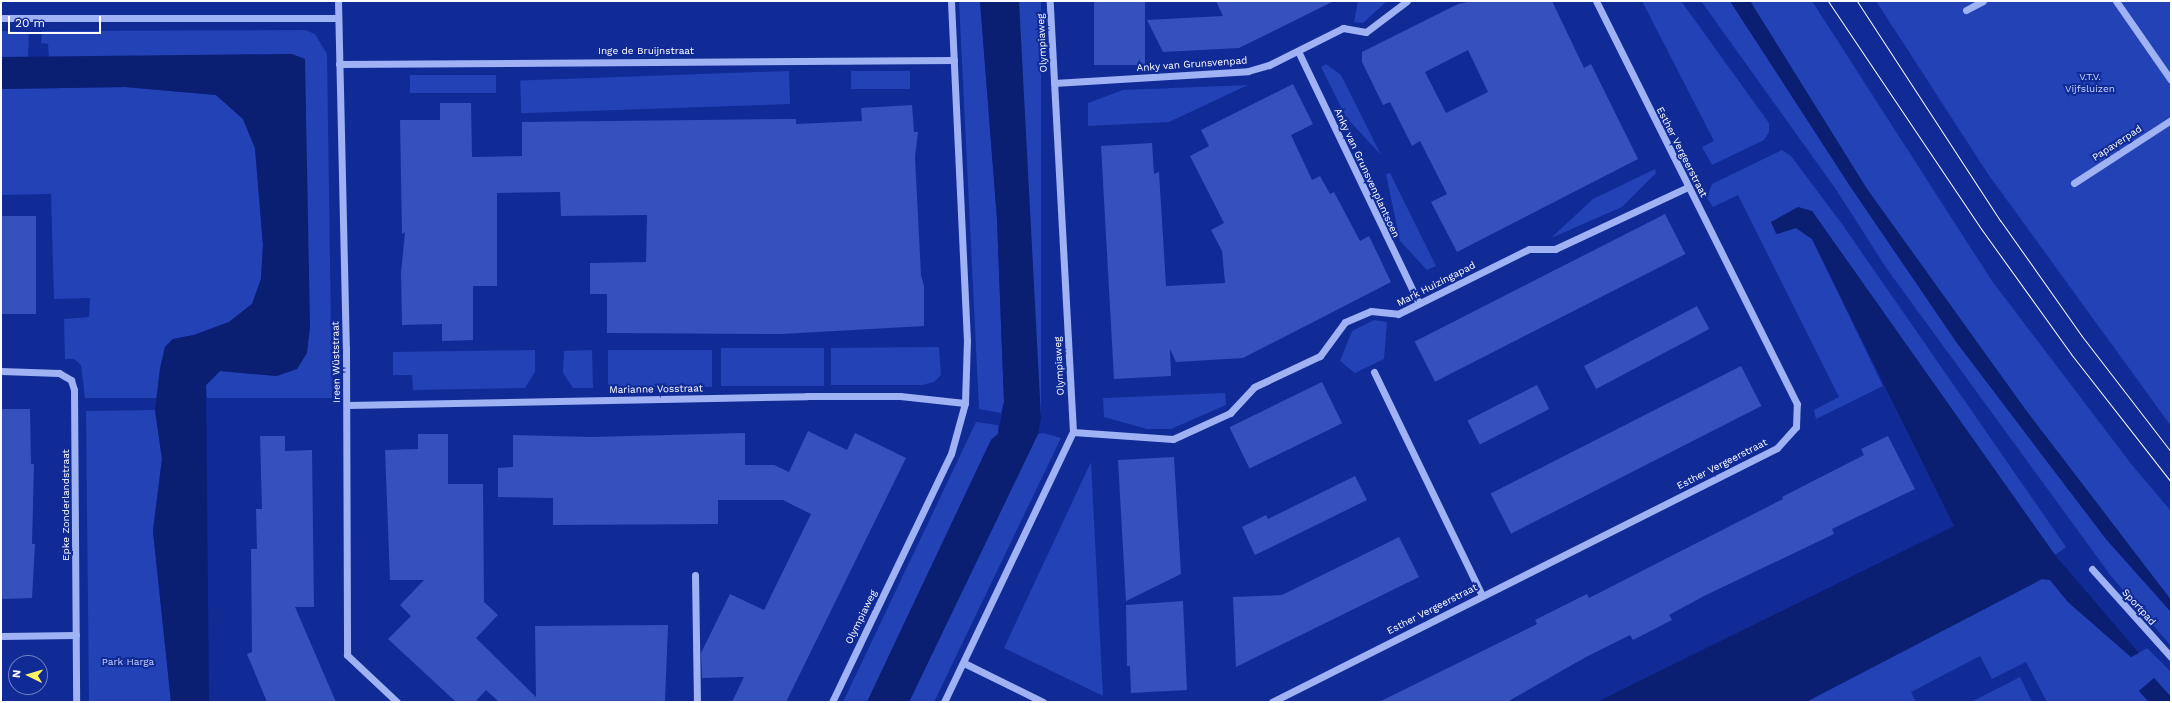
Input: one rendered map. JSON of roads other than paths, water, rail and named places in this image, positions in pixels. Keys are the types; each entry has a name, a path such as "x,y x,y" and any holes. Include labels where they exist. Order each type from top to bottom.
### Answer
{"street":[{"name":"Ireen Wüststraat","path":"338,1 347,405 347,655 397,702"},
{"name":"Olympiaweg","path":"832,702 950,454 965,404 967,340 950,1"},
{"name":"Olympiaweg","path":"944,702 964,663 1073,432 1050,1"},
{"name":"Anky van Grunsvenpad","path":"1054,83 1248,71 1298,51 1343,28 1366,32 1407,1"},
{"name":"Esther Vergeerstraat","path":"1272,702 1482,595 1777,448 1796,428 1797,404 1596,1"},
{"path":"1966,10 1983,1"},
{"path":"2116,1 2171,80"},
{"path":"1,18 338,18"},
{"name":"Anky van Grunsvenplantsoen","path":"1298,51 1419,304"},
{"name":"Inge de Bruijnstraat","path":"339,64 954,60"},
{"name":"Papaverpad","path":"2074,183 2171,120"},
{"name":"Mark Huizingapad","path":"1073,432 1173,439 1230,412 1254,387 1320,356 1345,322 1371,311 1398,314 1529,249 1555,249 1688,187"},
{"name":"Epke Zonderlandstraat","path":"1,371 59,373 71,380 74,390 76,702"},
{"path":"1374,372 1482,595"},
{"name":"Marianne Vosstraat","path":"347,405 814,396 900,396 965,404"},
{"name":"Sportpad","path":"2092,569 2171,658"},
{"path":"695,574 697,702"},
{"path":"1,636 76,635"},
{"path":"964,663 1043,702"}],"tram line":[{"path":"1828,1 1982,230 2071,354 2171,482"},
{"path":"1857,1 2000,220 2081,335 2171,452"}],"park label":[{"name":"V.T.V. Vijfsluizen","path":"2090,82"},
{"name":"Park Harga","path":"128,662"}]}
